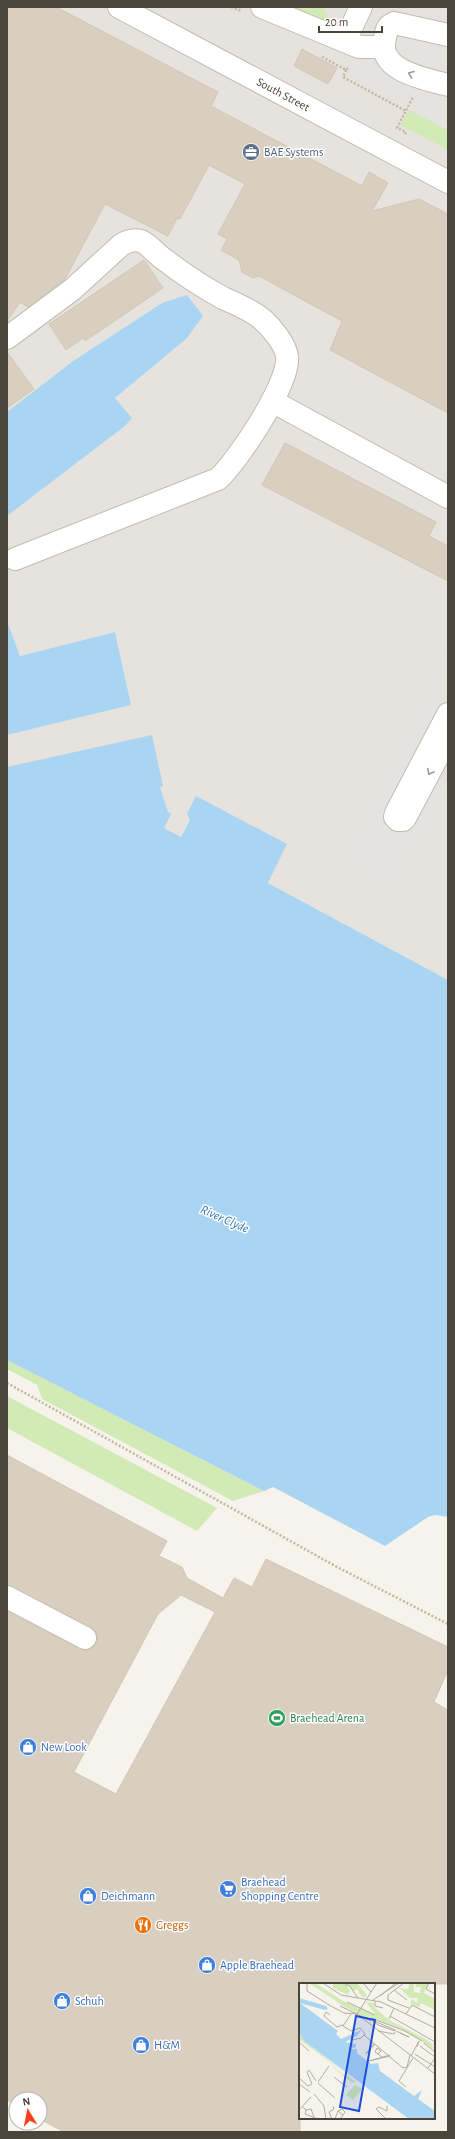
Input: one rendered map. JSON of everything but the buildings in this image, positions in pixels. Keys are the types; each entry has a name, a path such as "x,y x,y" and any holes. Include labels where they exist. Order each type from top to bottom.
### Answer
{"street":[{"name":"South Street","path":"119,7 448,182"},
{"path":"262,7 345,42 366,48 383,47"},
{"path":"345,42 361,7"},
{"path":"448,35 394,23 387,30 383,47 388,58 400,70 448,85"},
{"path":"7,338 73,289 121,245 138,240 144,242 167,262 200,284 266,322 283,346 287,358 284,377 272,401 230,466 218,479 15,559"},
{"path":"272,401 448,497"},
{"path":"448,714 396,813 395,817 398,820 403,820 406,818 448,737"},
{"path":"7,1597 85,1638"}],"path":[{"path":"346,70 343,77 406,110"},
{"path":"399,124 411,102"},
{"path":"7,1383 337,1567 448,1624"}],"shaded area":[{"name":"BAE Systems","path":"7,7 448,7 448,980 268,883 287,844 196,797 190,820 181,837 164,828 168,812 160,787 7,767 7,735 131,705 115,632 20,656 7,621 7,516 125,426 132,418 115,398 186,339 162,303 73,361 7,412"},
{"path":"322,7 448,7 448,130 347,77 357,57 322,43 331,20"},
{"path":"448,648 448,792 395,894 335,864"}],"green space":[{"path":"287,7 322,7 332,20 330,24"},
{"path":"409,110 448,130 448,150 401,125"},
{"path":"7,1360 264,1491 233,1501 42,1399 37,1385 7,1369"},
{"path":"7,1396 217,1508 197,1531 7,1428"}],"water":[{"path":"187,295 203,316 186,339 115,398 132,418 125,426 7,516 7,412 73,361 162,303"},
{"path":"7,621 20,656 115,632 131,705 7,735"},
{"name":"River Clyde","path":"152,735 163,786 160,787 168,812 171,814 164,828 181,837 190,820 187,814 196,796 287,844 268,883 448,980 448,1517 435,1515 428,1517 385,1546 273,1487 264,1491 7,1360 7,767"}],"place":[{"name":"BAE Systems","path":"251,152"},
{"name":"Braehead Arena","path":"277,1718"},
{"name":"New Look","path":"28,1747"},
{"name":"Braehead Shopping Centre","path":"228,1889"},
{"name":"Deichmann","path":"88,1896"},
{"name":"Greggs","path":"143,1925"},
{"name":"Apple Braehead","path":"207,1965"},
{"name":"Schuh","path":"62,2001"},
{"name":"H&M","path":"141,2045"}]}
